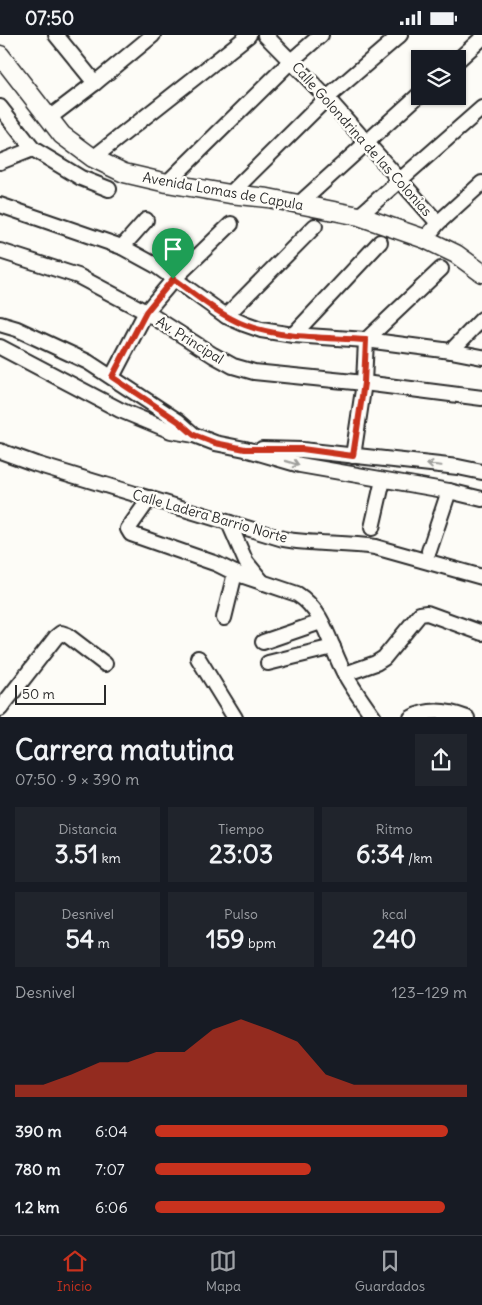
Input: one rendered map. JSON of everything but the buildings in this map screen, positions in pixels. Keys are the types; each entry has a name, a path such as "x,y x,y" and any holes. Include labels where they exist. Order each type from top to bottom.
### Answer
{"street":[{"path":"56,35 95,83"},
{"path":"49,118 153,35"},
{"path":"93,158 249,35"},
{"name":"Calle Golondrina de las Colonias","path":"265,35 327,98 438,223"},
{"path":"167,183 291,61 321,35"},
{"path":"230,194 327,98 400,35"},
{"path":"466,53 481,39"},
{"name":"Avenida Lomas de Capula","path":"0,55 62,135 93,158 124,173 167,183 299,204 359,217 425,239 456,254 482,273"},
{"path":"299,204 411,102"},
{"path":"0,107 33,149 81,178 109,189"},
{"path":"359,217 482,108"},
{"path":"0,162 33,149"},
{"path":"425,239 438,223 482,183"},
{"path":"0,205 122,247 155,265 226,315 244,324 293,335 366,340 482,357"},
{"path":"122,247 146,220"},
{"path":"112,377 146,312 173,279 230,224"},
{"path":"226,315 315,226"},
{"path":"293,335 380,243"},
{"name":"Av. Principal","path":"0,251 78,276 146,312 233,366 254,372 364,383 482,398"},
{"path":"353,456 364,383 366,340 441,269"},
{"path":"451,351 482,319"},
{"path":"0,324 17,329 88,362 178,421 194,435"},
{"path":"0,347 120,410 171,431 194,435 215,443 245,449 300,465 449,491 482,499"},
{"path":"245,449 302,449 458,467 482,472"},
{"name":"Calle Ladera Barrio Norte","path":"0,451 292,541 357,544 375,547 482,577"},
{"path":"372,528 383,480"},
{"path":"429,551 449,491"},
{"path":"150,498 128,529 131,534 217,564 235,573 304,598 321,622 345,674 374,717"},
{"path":"229,523 246,562 263,583"},
{"path":"224,618 235,573"},
{"path":"345,674 376,663 384,658 420,614 427,613 482,633"},
{"path":"263,642 321,622"},
{"path":"0,709 61,633 67,635 105,664"},
{"path":"268,663 333,647"},
{"path":"198,658 235,717"},
{"path":"411,717 432,711 451,712 467,717"}],"route":[{"path":"173,279 226,315 244,324 293,335 366,340 364,383 353,456 302,449 245,449 215,443 194,435 178,421 112,377 146,312 173,279"}]}
